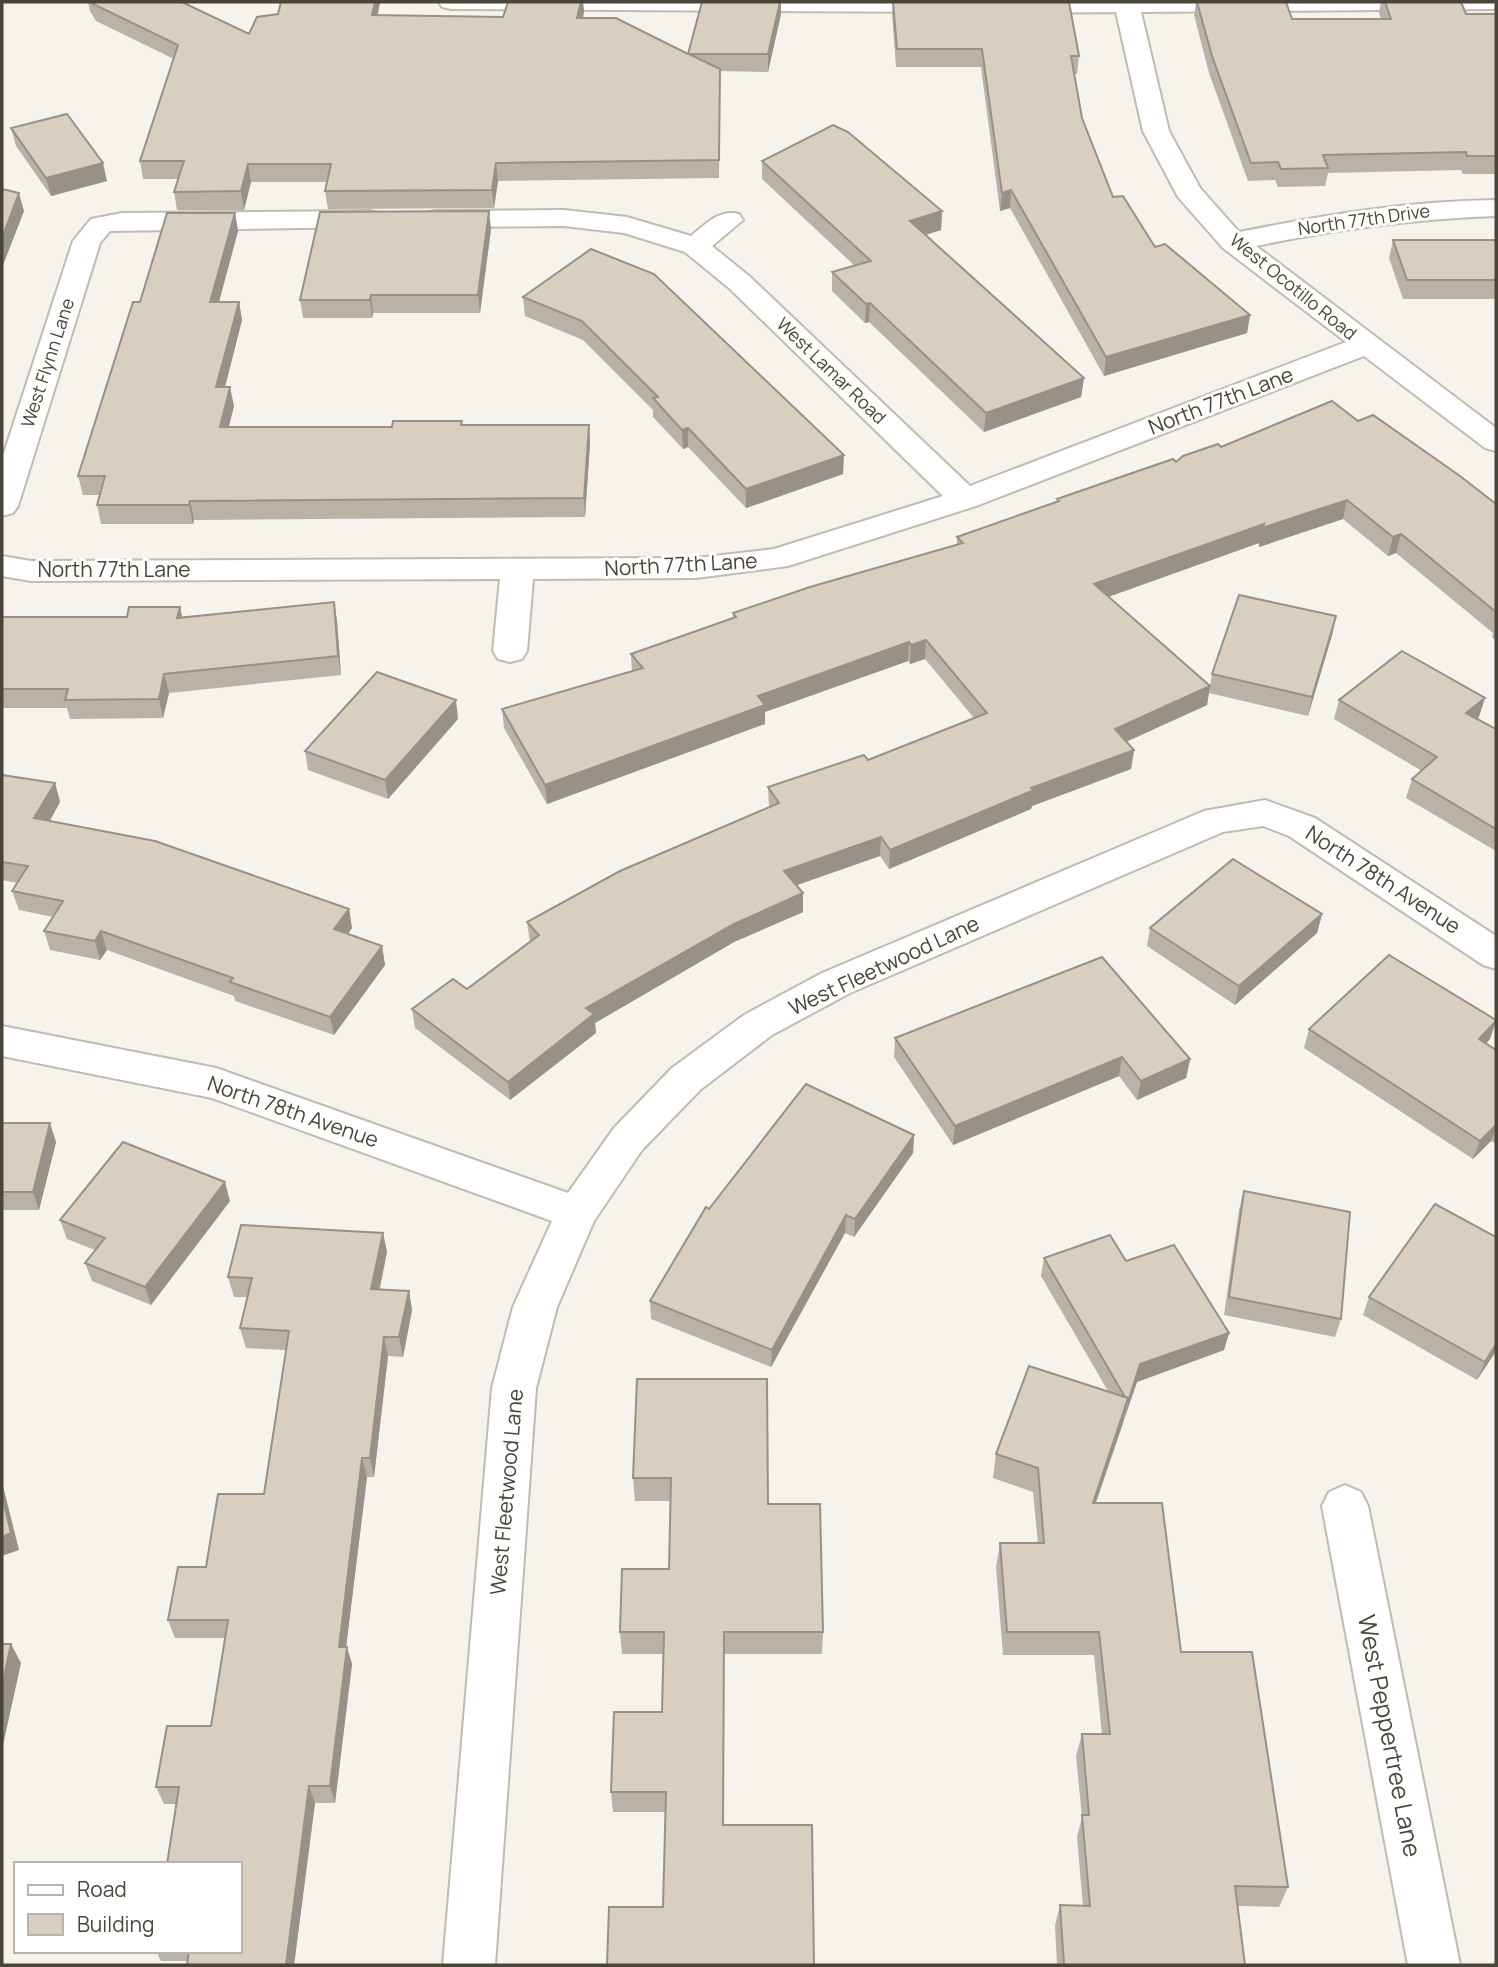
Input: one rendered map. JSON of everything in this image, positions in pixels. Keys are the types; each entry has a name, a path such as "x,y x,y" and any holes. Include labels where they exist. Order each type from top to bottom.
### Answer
{"street":[{"path":"451,2 963,5"},
{"path":"990,6 1496,2"},
{"name":"West Ocotillo Road","path":"1127,6 1162,144 1188,191 1233,243 1496,442"},
{"name":"North 77th Drive","path":"1233,243 1342,220 1428,210 1496,208"},
{"name":"West Lamar Road","path":"101,225 122,221 564,218 627,225 695,246 739,282 965,499"},
{"path":"695,246 729,220"},
{"name":"West Flynn Lane","path":"2,506 16,414 87,241 101,225"},
{"name":"North 77th Lane","path":"2,566 31,570 517,571 696,568 777,559 965,499 1365,345"},
{"path":"510,651 517,571"},
{"name":"North 78th Avenue","path":"1265,813 1303,827 1496,955"},
{"name":"West Fleetwood Lane","path":"469,1965 514,1388 535,1307 577,1213 628,1139 686,1079 758,1025 836,983 1217,820 1265,813"},
{"name":"North 78th Avenue","path":"2,1041 216,1083 577,1213"},
{"name":"West Peppertree Lane","path":"1345,1506 1434,1965"}],"building":[{"path":"91,2 182,2 249,34 257,17 278,14 281,2 375,2 372,15 503,17 508,2 581,2 577,18 616,18 688,54 702,2 780,2 768,54 689,54 720,69 719,160 496,163 492,190 325,191 331,164 248,164 241,191 174,192 184,161 140,161 178,45"},
{"path":"893,2 1069,2 1079,56 1071,56 1082,118 1113,197 1123,196 1155,247 1165,244 1250,315 1106,357 1011,190 1002,193 982,49 897,49"},
{"path":"1197,2 1286,2 1292,19 1391,19 1385,2 1461,2 1466,14 1496,14 1496,156 1467,156 1466,152 1323,155 1328,168 1281,169 1278,162 1251,163 1212,56"},
{"path":"67,114 103,163 46,178 11,128"},
{"path":"833,125 848,132 942,211 910,221 1084,378 986,413 870,303 866,304 832,272 871,261 762,161"},
{"path":"2,189 19,193 2,238"},
{"path":"489,211 478,295 371,295 370,300 300,300 320,212"},
{"path":"167,213 235,213 210,302 239,302 216,387 230,387 220,427 392,427 393,421 462,421 461,425 589,425 584,498 190,501 189,505 97,505 105,476 78,476 133,302 140,302"},
{"path":"1393,240 1496,240 1496,280 1407,280"},
{"path":"591,249 654,274 844,455 746,489 688,428 682,430 653,398 658,397 582,321 523,297"},
{"path":"1332,401 1358,421 1373,415 1496,504 1496,612 1401,534 1393,537 1347,500 1262,528 1264,524 1094,584 1210,686 1115,729 1134,750 1031,788 1034,790 890,850 881,837 784,871 803,893 734,924 586,1008 594,1014 508,1082 412,1009 453,979 467,989 539,935 527,922 620,871 779,803 768,787 864,755 868,760 987,713 926,640 911,645 909,642 758,696 765,705 545,785 502,709 643,668 631,654 736,617 733,613 810,587 963,543 957,537 1173,459 1176,462 1183,456 1218,444 1221,447"},
{"path":"1239,595 1336,616 1312,697 1212,674"},
{"path":"334,602 338,656 164,674 159,699 65,700 68,689 2,689 2,617 127,617 129,607 180,607 177,618"},
{"path":"1402,651 1485,698 1466,713 1496,729 1496,829 1412,779 1437,757 1339,700"},
{"path":"377,672 456,700 385,780 305,751"},
{"path":"2,775 55,783 34,818 155,841 349,909 334,929 382,946 330,1017 230,982 233,978 101,931 95,941 44,931 63,901 12,891 28,866 2,862"},
{"path":"1233,859 1322,914 1239,986 1150,928"},
{"path":"1389,955 1496,1020 1479,1039 1496,1050 1496,1125 1480,1141 1309,1029"},
{"path":"1102,957 1190,1059 1141,1081 1122,1057 955,1126 895,1038"},
{"path":"806,1084 914,1135 855,1219 846,1215 772,1350 650,1301 706,1207 709,1209"},
{"path":"2,1123 50,1123 33,1192 2,1192"},
{"path":"123,1142 225,1182 145,1287 85,1263 105,1238 60,1220"},
{"path":"1244,1191 1350,1212 1341,1319 1229,1297"},
{"path":"1435,1204 1496,1237 1496,1344 1485,1362 1369,1297"},
{"path":"241,1225 383,1233 371,1289 409,1291 399,1337 384,1337 370,1458 362,1458 339,1647 347,1647 330,1786 309,1786 286,1965 187,1965 189,1953 242,1953 242,1862 167,1862 179,1787 156,1787 167,1726 211,1726 228,1620 168,1620 178,1567 206,1567 218,1494 264,1494 289,1331 240,1328 252,1278 228,1277"},
{"path":"1110,1235 1126,1261 1174,1245 1229,1333 1140,1364 1128,1402 1044,1258"},
{"path":"1029,1366 1128,1398 1093,1503 1162,1503 1181,1652 1252,1652 1288,1887 1235,1886 1245,1965 1064,1965 1060,1905 1090,1906 1082,1815 1089,1815 1082,1734 1110,1734 1099,1632 1007,1632 1000,1543 1044,1543 1038,1468 996,1454"},
{"path":"637,1379 767,1379 768,1504 820,1504 823,1632 724,1632 723,1825 812,1825 814,1965 607,1965 609,1907 663,1907 666,1792 611,1792 614,1712 662,1712 664,1632 620,1632 622,1569 669,1569 671,1478 633,1478"},
{"path":"2,1496 11,1533 2,1537"},
{"path":"2,1644 11,1644 2,1686"}]}
